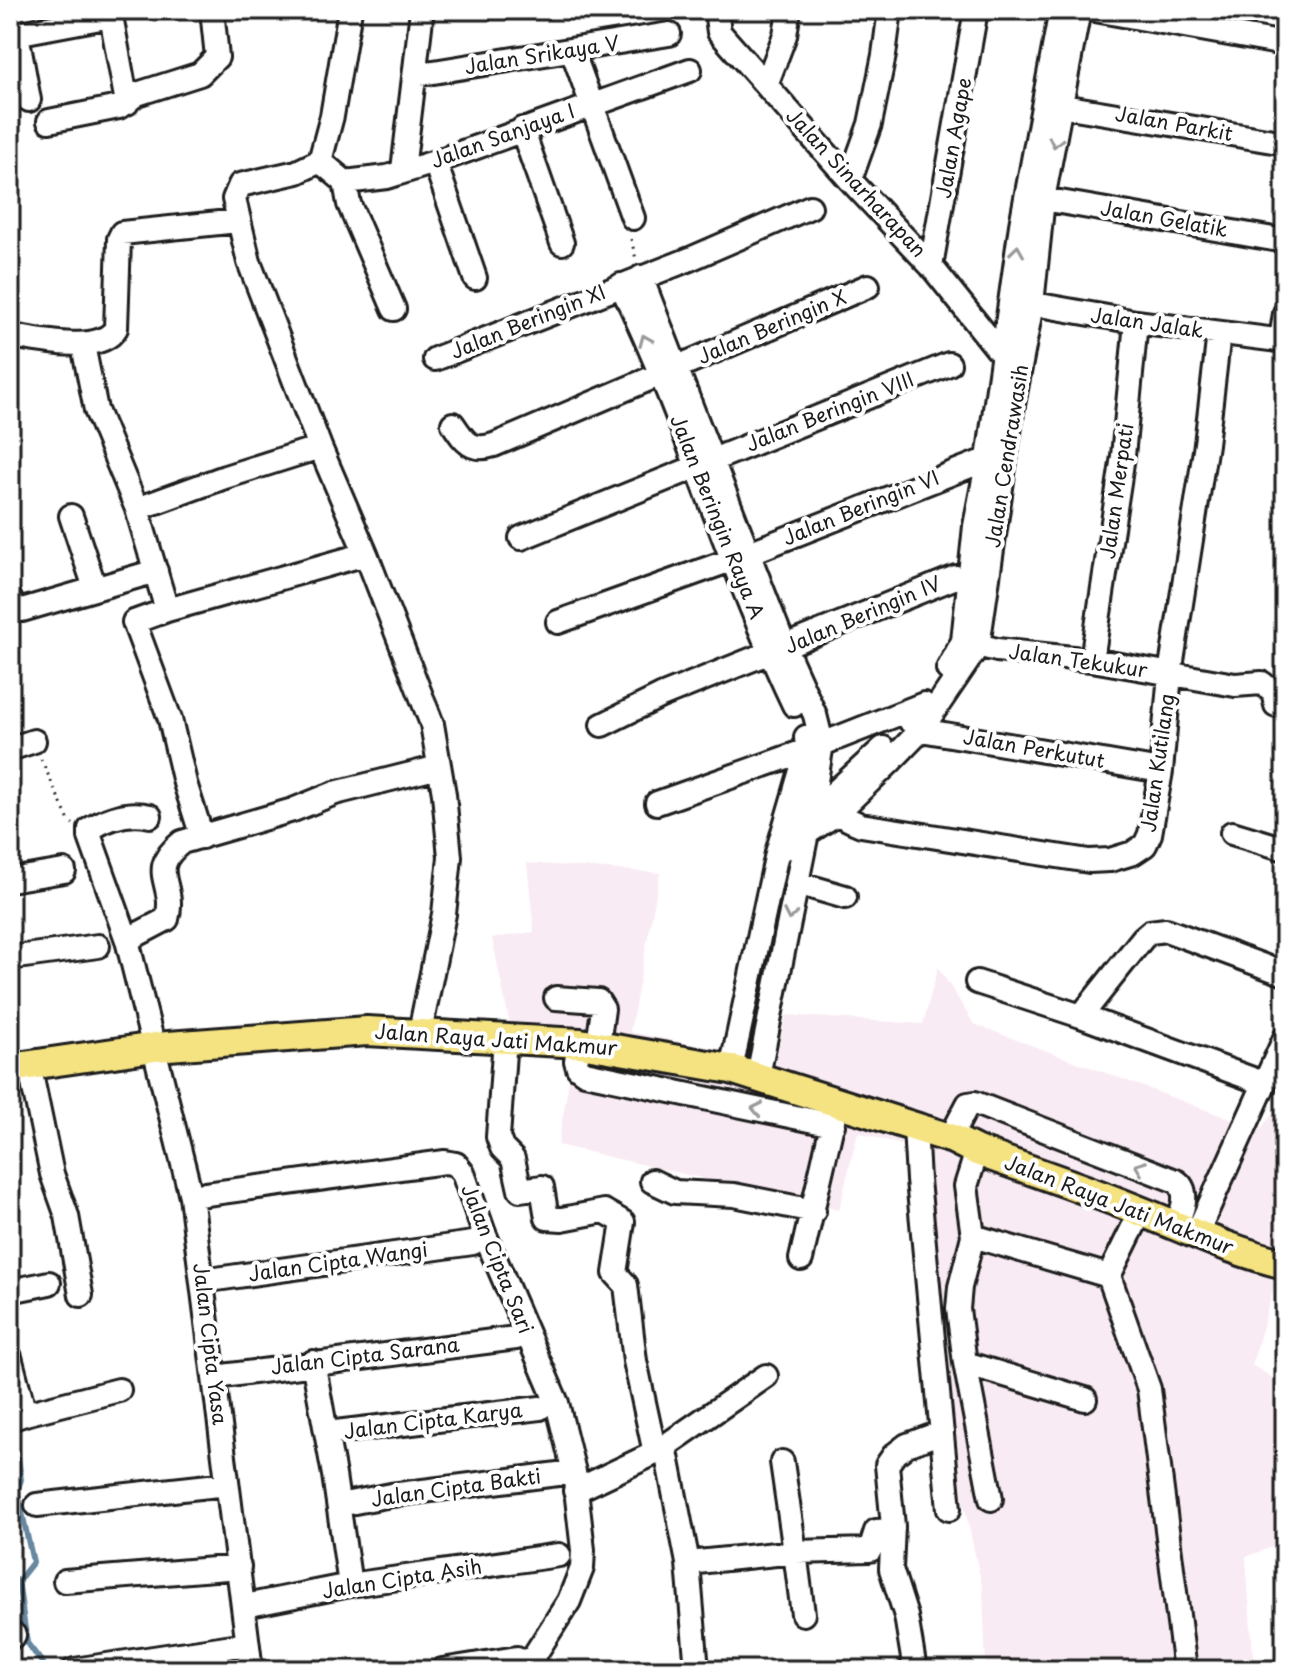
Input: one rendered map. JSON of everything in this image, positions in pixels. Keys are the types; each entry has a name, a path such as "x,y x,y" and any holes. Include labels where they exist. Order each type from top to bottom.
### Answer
{"main road":[{"name":"Jalan Raya Jati Makmur","path":"20,1066 155,1047 367,1031 589,1044 745,1072 836,1114 915,1127 1256,1257 1285,1264"}],"street":[{"path":"49,121 111,110 127,103 137,94 200,74 217,57 212,10"},
{"path":"350,10 332,116 320,161 297,172 240,185 234,199 249,262 432,724 450,857 444,914 420,1032"},
{"path":"403,170 422,10"},
{"name":"Jalan Sinarharapan","path":"716,10 719,32 931,266 1008,362"},
{"path":"766,85 785,35 789,10"},
{"path":"850,180 870,124 890,10"},
{"name":"Jalan Agape","path":"931,266 976,10"},
{"name":"Jalan Cendrawasih","path":"1021,302 1021,225 1061,10"},
{"name":"Jalan Cendrawasih","path":"971,644 975,526 1063,106 1079,10"},
{"path":"1095,10 1285,44"},
{"path":"29,100 14,35 110,13 127,103"},
{"name":"Jalan Srikaya V","path":"415,75 669,34"},
{"path":"572,50 633,218"},
{"name":"Jalan Sanjaya I","path":"345,182 387,177 435,162 690,70"},
{"name":"Jalan Parkit","path":"1063,106 1285,143"},
{"path":"522,129 562,243"},
{"path":"320,161 345,182 349,204 394,309"},
{"path":"435,162 475,278"},
{"name":"Jalan Gelatik","path":"1043,199 1285,241"},
{"name":"Jalan Beringin XI","path":"435,359 810,207"},
{"path":"10,336 83,345 111,336 116,328 119,239 122,233 238,221"},
{"path":"631,281 778,651 815,715 814,746 821,805"},
{"name":"Jalan Beringin X","path":"453,424 465,443 483,448 868,286"},
{"name":"Jalan Jalak","path":"1021,302 1136,322 1283,340"},
{"path":"1283,340 1285,313"},
{"name":"Jalan Merpati","path":"1092,660 1123,456 1136,322"},
{"name":"Jalan Kutilang","path":"821,805 861,825 1089,861 1110,860 1133,853 1145,845 1150,834 1161,771 1170,674 1187,574 1219,333"},
{"path":"83,345 96,410 137,509 167,610"},
{"name":"Jalan Cendrawasih","path":"788,841 821,805 918,718 971,644 995,520 1008,362"},
{"name":"Jalan Beringin VIII","path":"521,538 949,364"},
{"path":"137,509 250,468 320,447"},
{"name":"Jalan Beringin VI","path":"742,556 988,459"},
{"path":"71,516 95,588"},
{"path":"202,837 170,719 134,622 366,554"},
{"path":"558,622 742,556"},
{"path":"10,599 15,609 22,610 156,571"},
{"name":"Jalan Beringin IV","path":"602,725 661,696 956,577"},
{"name":"Jalan Tekukur","path":"971,644 1092,660 1235,685 1262,683 1273,692 1276,705"},
{"path":"657,803 814,746 918,718"},
{"name":"Jalan Perkutut","path":"918,718 1161,771"},
{"path":"10,749 34,741"},
{"path":"745,1072 788,841 814,746"},
{"path":"127,940 167,919 170,908 162,863 182,842 293,810 335,793 439,767"},
{"path":"90,837 90,829 112,818 138,813 150,816"},
{"path":"1232,833 1285,849"},
{"name":"Jalan Cipta Yasa","path":"90,837 127,940 130,962 155,1047 191,1196 251,1670"},
{"path":"745,1072 797,883 788,841"},
{"path":"10,880 64,871"},
{"path":"797,883 845,897"},
{"path":"1081,1016 1143,938 1156,930 1166,930 1285,974"},
{"path":"10,958 98,946"},
{"path":"977,982 1081,1016 1263,1083"},
{"path":"556,998 598,1001 602,1004 603,1009 589,1044 576,1061 578,1068 585,1073 836,1114 801,1259"},
{"path":"505,1038 498,1137 502,1148 513,1159 520,1190 542,1187 547,1218 562,1219 604,1211 623,1222 615,1273 626,1285 635,1361 688,1563 697,1670"},
{"path":"1186,1230 1285,1038"},
{"path":"20,1066 67,1216 81,1295"},
{"path":"991,1499 965,1363 958,1296 973,1236 966,1186 964,1109 968,1104 975,1103 1176,1181 1185,1192 1181,1217 1186,1230"},
{"path":"915,1127 949,1509"},
{"name":"Jalan Cipta Sari","path":"191,1196 445,1162 456,1164 463,1173 484,1233 557,1403 574,1482"},
{"path":"652,1181 675,1192 734,1195 814,1211"},
{"path":"1141,1211 1109,1276 1149,1389 1185,1670"},
{"path":"973,1236 1109,1276"},
{"name":"Jalan Cipta Wangi","path":"202,1281 473,1243"},
{"path":"10,1291 49,1283"},
{"name":"Jalan Cipta Sarana","path":"215,1377 516,1338"},
{"path":"10,1357 18,1417 119,1390"},
{"path":"313,1362 350,1585"},
{"path":"965,1363 1085,1399"},
{"name":"Jalan Cipta Bakti","path":"339,1505 391,1495 574,1482 660,1449 766,1376"},
{"name":"Jalan Cipta Karya","path":"327,1433 540,1408"},
{"path":"915,1670 906,1616 891,1569 893,1530 887,1465 907,1445 942,1432"},
{"path":"782,1462 803,1614"},
{"path":"442,1670 521,1664 569,1601 582,1568 583,1550 574,1482"},
{"path":"37,1505 227,1484"},
{"path":"688,1563 795,1552 870,1550 876,1531 893,1530"},
{"name":"Jalan Cipta Asih","path":"245,1606 350,1585 559,1555"},
{"path":"65,1581 239,1567"},
{"path":"74,1670 246,1644"}],"path":[{"path":"631,281 628,227 633,218"},
{"path":"34,741 69,821 90,837"}],"shaded area":[{"path":"527,863 660,873 630,1032 726,1051 775,1066 786,1015 923,1024 938,967 974,1024 1260,1130 1285,1097 1285,1270 1279,1269 1252,1365 1273,1378 1285,1454 1285,1542 1246,1557 1254,1670 986,1670 983,1590 952,1451 920,1151 858,1132 839,1210 558,1145 575,1045 512,1035 492,938 534,932"}],"waterway":[{"path":"13,1421 21,1480 17,1490 33,1562 18,1581 27,1643 48,1670"}]}
